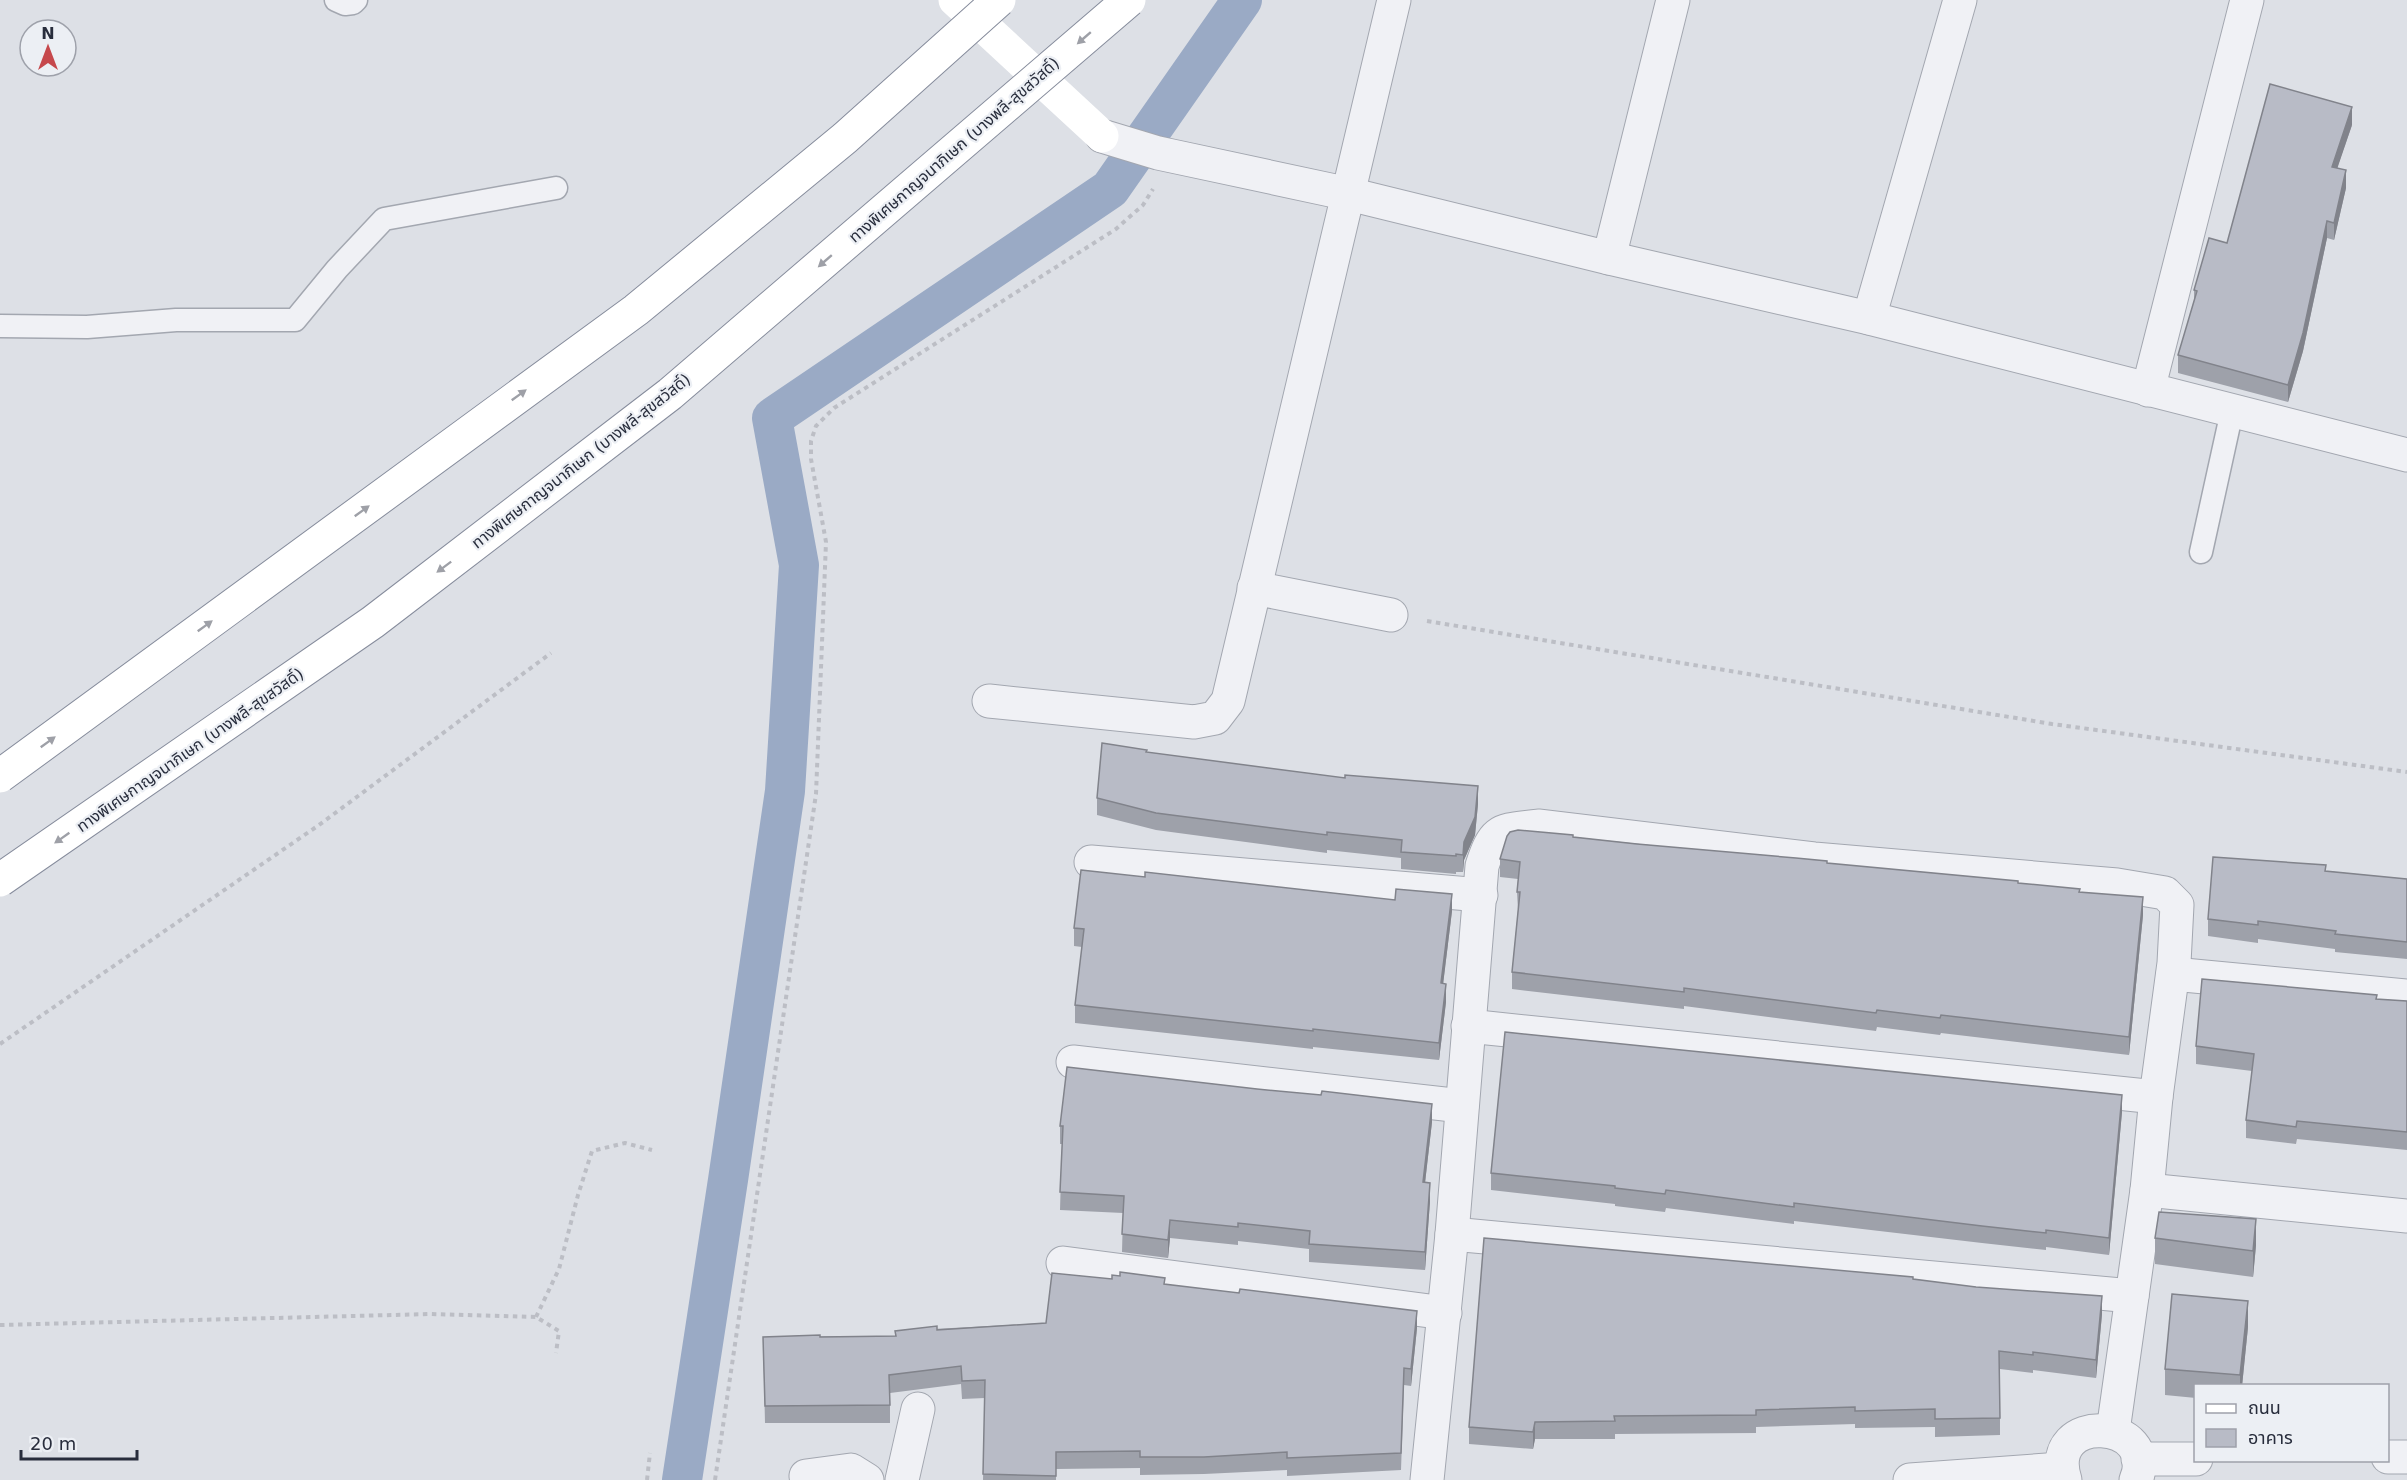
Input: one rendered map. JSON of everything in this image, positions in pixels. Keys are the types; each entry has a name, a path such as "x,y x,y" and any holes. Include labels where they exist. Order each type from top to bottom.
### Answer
{"main road":[{"path":"955,0 1102,136"},
{"path":"0,776 636,310 845,138 999,0"},
{"name":"ทางพิเศษกาญจนาภิเษก (บางพลี-สุขสวัสดิ์)","path":"0,880 373,622 670,394 1129,0"}],"street":[{"path":"989,701 1194,722 1215,718 1228,701 1394,0"},
{"path":"1609,258 1673,0"},
{"path":"1869,318 1960,0"},
{"path":"2148,390 2247,0"},
{"path":"1102,136 1165,155 1349,194 1609,258 1869,318 2407,455"},
{"path":"1254,588 1391,615"},
{"path":"1427,1480 1445,1313 1482,866 1490,840 1505,830 1538,826 1814,859 2117,885 2165,893 2177,905 2172,974 2147,1190 2113,1431"},
{"path":"1091,862 1481,895"},
{"path":"2172,974 2407,996"},
{"path":"1468,1026 2156,1097"},
{"path":"1073,1062 1462,1106"},
{"path":"2147,1190 2407,1216"},
{"path":"1452,1234 2132,1296"},
{"path":"1063,1263 1445,1313"},
{"path":"902,1480 918,1409"},
{"path":"1910,1480 2063,1474 2065,1451 2077,1436 2094,1429 2113,1431 2124,1437 2133,1447 2137,1470 2194,1459"},
{"path":"2389,1457 2407,1457"},
{"path":"807,1476 851,1470 867,1480"}],"lane":[{"path":"336,0 345,4 356,0"},
{"path":"0,326 87,327 176,320 295,320 337,268 384,219 556,188"},
{"path":"2201,552 2232,411"}],"path":[{"path":"715,1480 816,794 826,542 812,459 812,441 816,426 834,408 1116,229 1143,205 1165,155"},
{"path":"1391,615 2052,724 2407,772"},
{"path":"0,1044 319,825 551,653"},
{"path":"536,1317 559,1269 578,1195 592,1152 625,1143 652,1150"},
{"path":"0,1325 431,1314 536,1317 559,1331 556,1353"},
{"path":"647,1480 651,1453"}],"building":[{"path":"2270,84 2352,107 2332,167 2346,170 2334,223 2327,221 2303,333 2288,385 2178,355 2197,291 2194,290 2209,238 2227,243"},
{"path":"1102,743 1147,750 1146,752 1345,778 1345,775 1478,786 1475,817 1464,842 1463,855 1456,854 1456,856 1401,852 1402,840 1327,832 1327,835 1156,813 1097,798"},
{"path":"1518,830 1637,844 2018,881 2018,883 2080,889 2079,892 2143,897 2129,1037 1941,1015 1940,1018 1877,1010 1876,1013 1684,988 1684,992 1512,972 1520,892 1517,892 1520,862 1500,859 1507,836 1510,832"},
{"path":"2213,857 2326,865 2325,871 2407,879 2407,942 2335,934 2336,931 2258,921 2258,925 2208,919"},
{"path":"1081,870 1145,877 1145,872 1395,900 1396,889 1452,894 1441,983 1446,984 1439,1043 1075,1005 1084,929 1074,928"},
{"path":"2202,979 2377,995 2376,999 2407,1001 2407,1132 2297,1121 2296,1127 2246,1120 2254,1054 2196,1046"},
{"path":"1505,1032 2122,1095 2109,1238 2046,1230 2046,1233 1982,1226 1794,1203 1794,1207 1666,1190 1665,1194 1615,1188 1615,1186 1491,1173"},
{"path":"1067,1067 1257,1089 1321,1095 1322,1091 1432,1104 1423,1182 1430,1183 1425,1252 1309,1244 1310,1231 1238,1223 1238,1227 1170,1220 1168,1240 1122,1234 1124,1196 1060,1192 1063,1126 1060,1126"},
{"path":"2159,1212 2256,1219 2253,1251 2155,1238"},
{"path":"1484,1238 1913,1277 1913,1279 1976,1287 2102,1296 2096,1360 2033,1352 2033,1355 1999,1351 2000,1418 1935,1419 1935,1409 1855,1411 1855,1407 1756,1410 1756,1415 1614,1416 1615,1421 1535,1422 1533,1432 1469,1427"},
{"path":"1120,1272 1165,1278 1164,1284 1239,1293 1240,1289 1417,1311 1411,1369 1404,1368 1401,1453 1287,1458 1287,1452 1204,1457 1140,1457 1140,1451 1056,1452 1056,1476 983,1474 985,1380 962,1381 961,1366 889,1375 890,1405 765,1406 763,1337 896,1336 895,1331 937,1326 937,1330 1046,1323 1052,1273 1112,1279 1112,1275 1120,1276"},
{"path":"2172,1294 2248,1301 2240,1375 2165,1369"}],"waterway":[{"path":"682,1480 785,791 799,565 772,418 1110,189 1242,0"}]}
